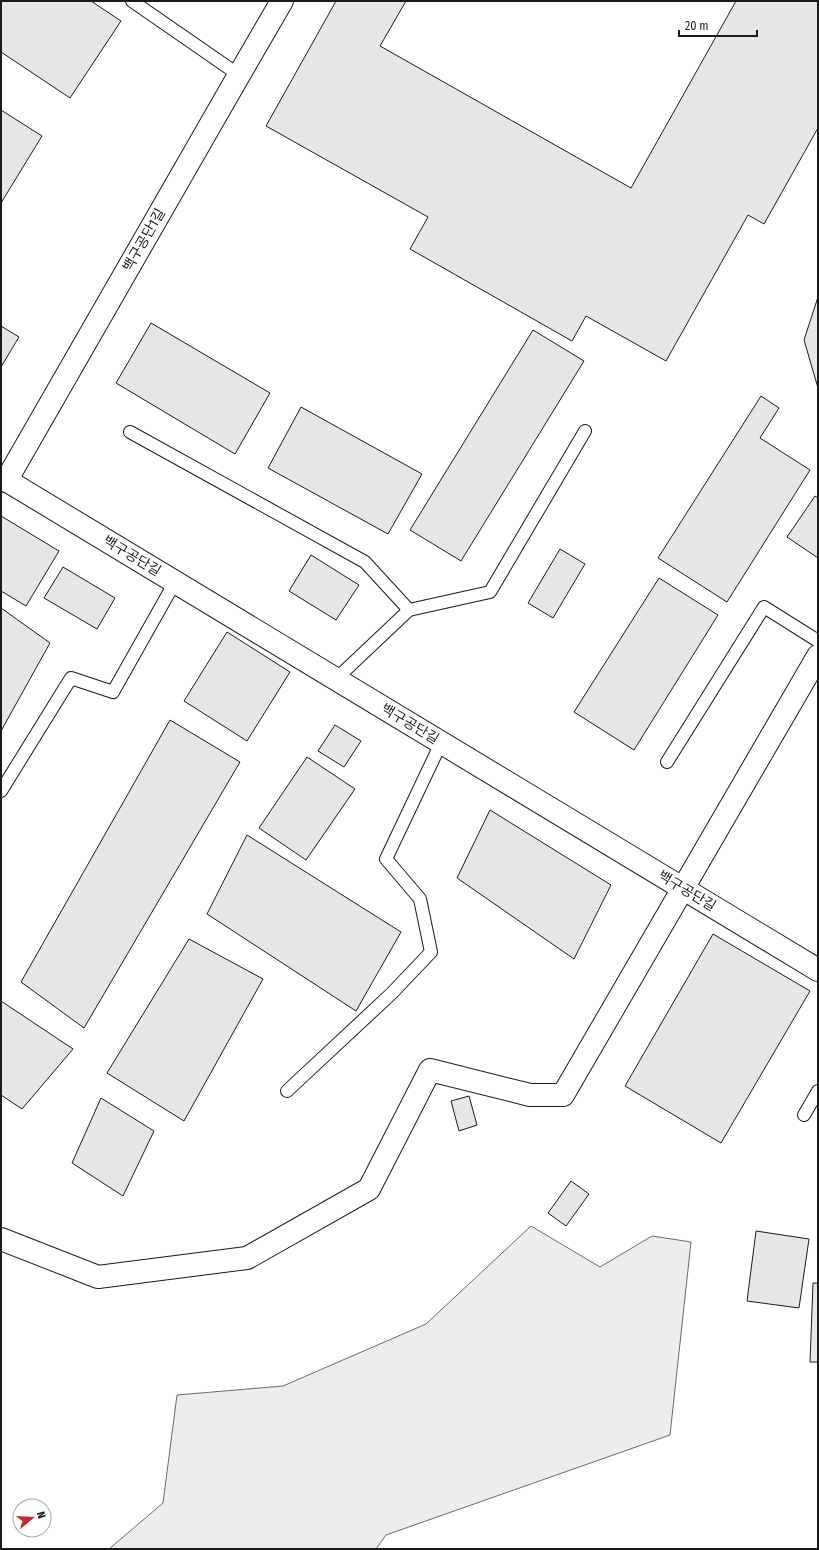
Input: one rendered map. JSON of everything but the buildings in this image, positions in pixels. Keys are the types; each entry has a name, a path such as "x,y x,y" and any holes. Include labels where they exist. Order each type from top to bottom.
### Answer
{"street":[{"name":"백구공단1길","path":"4,479 282,1"},
{"name":"백구공단길","path":"4,479 818,970"},
{"path":"1,1239 98,1277 247,1258 369,1189 430,1070 530,1094 563,1095 818,656"}],"lane":[{"path":"132,1 239,75"},
{"path":"336,679 409,610 490,592 585,431"},
{"path":"130,432 365,562 409,610"},
{"path":"1,791 71,678 113,692 175,582"},
{"path":"667,762 764,607 818,641"},
{"path":"287,1091 392,993 431,952 420,899 386,859 441,743"},
{"path":"804,1115 818,1090"}],"shaded area":[{"path":"531,1226 600,1267 652,1236 691,1242 670,1435 386,1535 376,1549 109,1549 163,1503 177,1395 283,1386 426,1324"}]}
